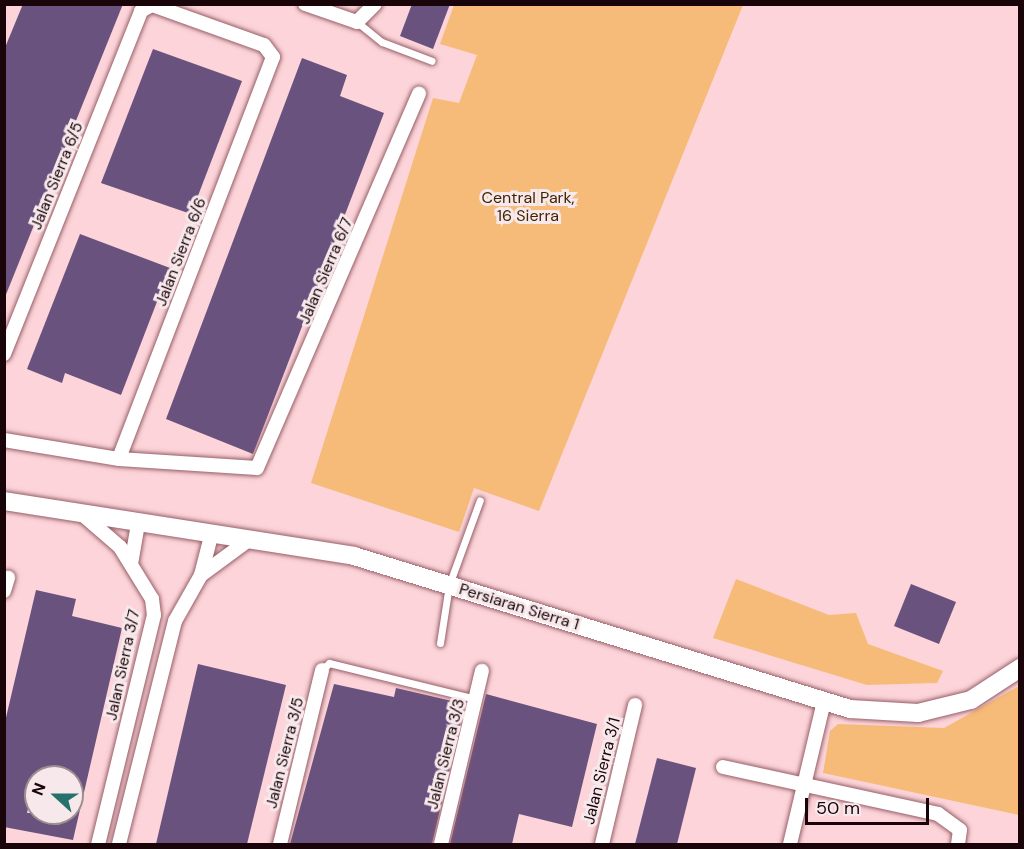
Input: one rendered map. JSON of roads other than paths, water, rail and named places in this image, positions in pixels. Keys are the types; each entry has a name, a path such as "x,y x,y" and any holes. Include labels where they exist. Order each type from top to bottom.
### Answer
{"street":[{"path":"305,4 357,22 375,4"},
{"name":"Jalan Sierra 6/6","path":"119,459 273,57 264,45 152,5 141,10"},
{"name":"Jalan Sierra 6/5","path":"4,354 141,10"},
{"name":"Jalan Sierra 6/7","path":"119,459 246,471 264,461 419,94"},
{"path":"4,440 119,459"},
{"name":"Persiaran Sierra 1","path":"4,501 246,542 354,556 850,709 918,713 971,700 1020,668"},
{"name":"Jalan Sierra 3/7","path":"82,515 120,547 152,599 154,615 98,844"},
{"path":"131,564 138,524"},
{"path":"118,844 175,621 201,575 211,536"},
{"path":"201,575 246,542"},
{"path":"154,615 175,621"},
{"name":"Jalan Sierra 3/5","path":"280,844 322,670"},
{"name":"Jalan Sierra 3/3","path":"441,844 482,671"},
{"path":"790,844 824,701"},
{"path":"133,702 154,705"},
{"name":"Jalan Sierra 3/1","path":"602,844 636,705"},
{"path":"723,766 773,780 806,781 938,814 955,823 958,844"},
{"path":"110,795 130,800"}],"lane":[{"path":"357,22 382,42 432,61"},
{"path":"440,643 449,585 480,500"},
{"path":"322,670 329,663 476,699"}],"park label":[{"name":"Central Park, 16 Sierra","path":"528,207"}]}
